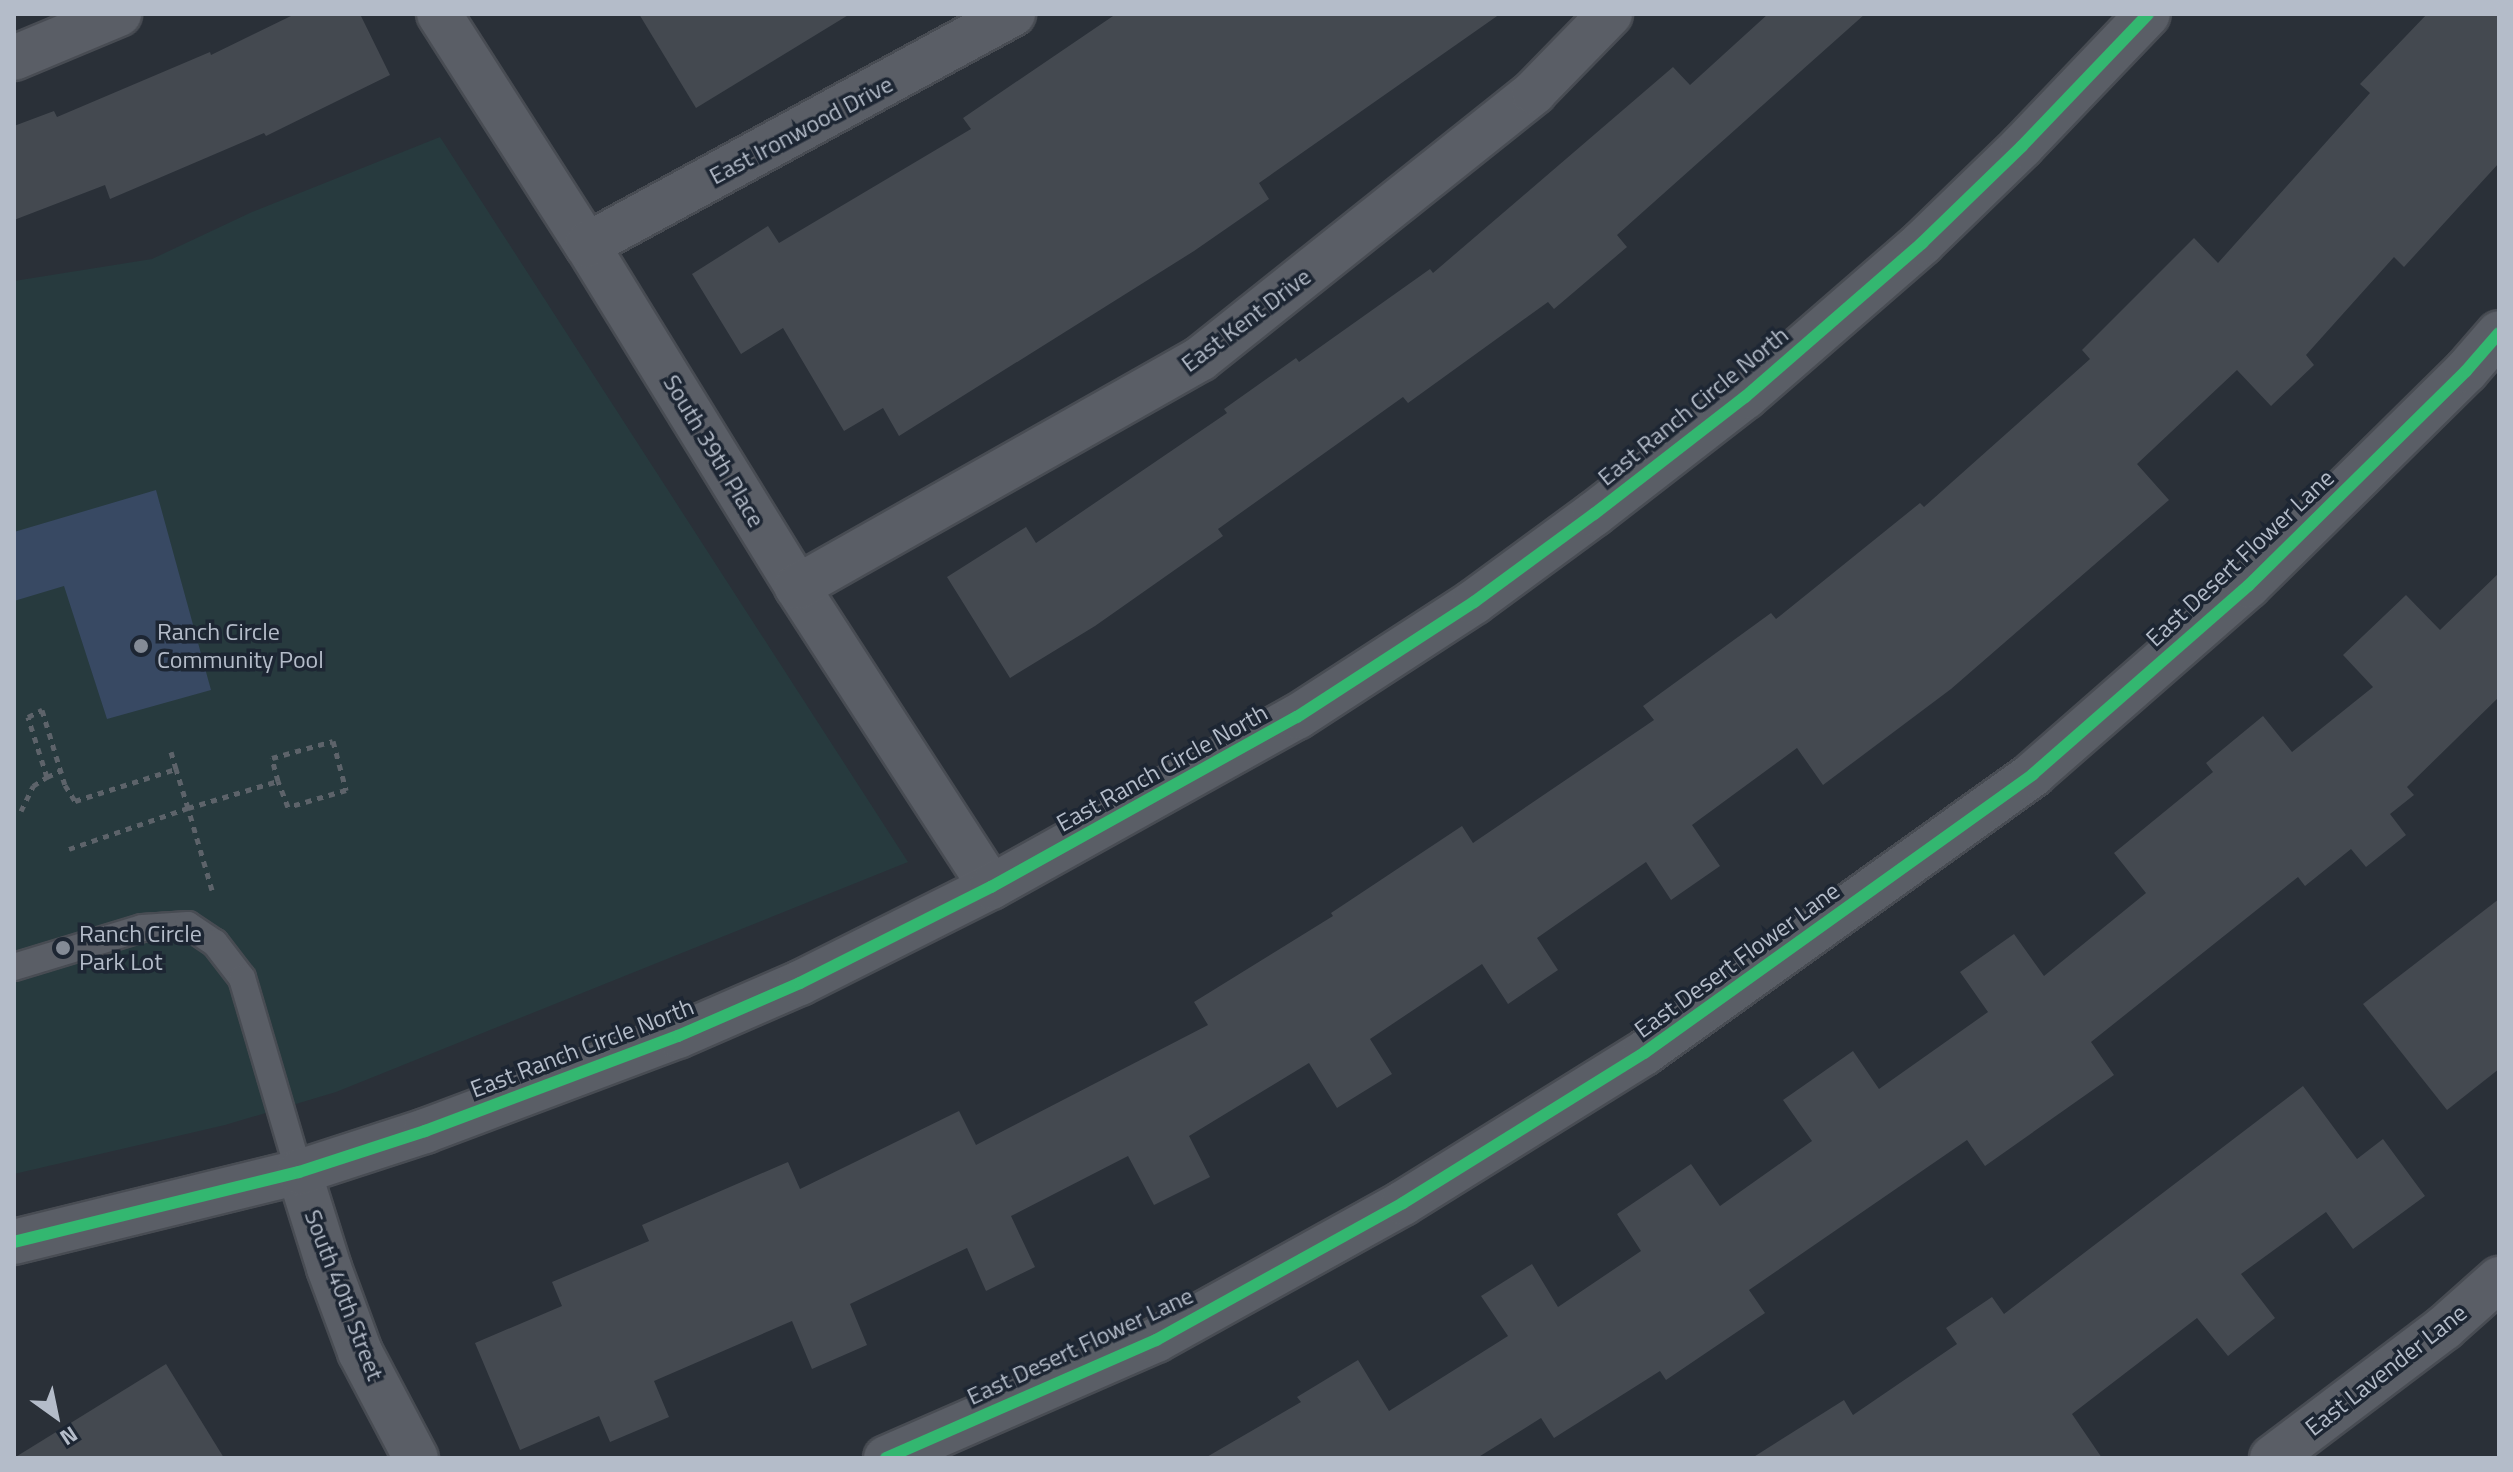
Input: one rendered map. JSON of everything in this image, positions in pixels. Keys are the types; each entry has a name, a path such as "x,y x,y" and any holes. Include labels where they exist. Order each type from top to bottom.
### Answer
{"street":[{"path":"14,58 119,14"},
{"name":"South 39th Place","path":"439,14 587,245 797,587 991,887"},
{"name":"East Ironwood Drive","path":"587,245 1013,14"},
{"name":"East Kent Drive","path":"797,587 1200,359 1534,92 1610,14"},
{"name":"East Ranch Circle North","path":"14,1242 299,1172 425,1131 678,1036 800,983 991,887 1297,717 1474,602 1745,397 1922,243 2022,146 2148,14"},
{"name":"East Desert Flower Lane","path":"886,1458 1156,1340 1403,1203 1644,1053 2033,774 2248,586 2466,371 2499,333"},
{"name":"South 40th Street","path":"299,1172 360,1352 416,1458"},
{"name":"East Lavender Lane","path":"2272,1458 2444,1328 2499,1279"}],"lane":[{"path":"14,967 142,928 188,925 215,943 242,978 299,1172"}],"path":[{"path":"47,777 28,717 42,710 63,770 65,785 75,801 176,769"},
{"path":"333,741 346,790 288,807 278,781 272,758 333,741"},
{"path":"171,752 214,894"},
{"path":"21,811 33,786 63,770"},
{"path":"69,849 278,781"}],"green space":[{"path":"440,137 908,862 336,1092 225,1125 14,1174 14,281 152,259 252,212"}],"water":[{"name":"Ranch Circle Community Pool","path":"156,490 211,690 107,719 64,586 14,601 14,532"}],"building":[{"path":"295,14 360,14 390,75 266,136 264,133 110,199 105,185 14,220 14,126 54,111 57,117 210,52 211,55"},
{"path":"639,14 850,14 696,108"},
{"path":"1116,14 1500,14 1259,183 1269,199 1194,251 899,436 883,408 844,431 783,328 741,354 692,274 768,226 779,243 971,129 963,118"},
{"path":"1768,14 1865,14 1617,235 1627,247 1554,309 1548,302 1408,403 1403,397 1218,529 1223,536 1095,626 1010,678 947,577 1026,527 1036,543 1227,413 1224,409 1296,358 1299,362 1430,269 1433,273 1673,67 1690,85"},
{"path":"2427,14 2499,14 2499,163 2404,267 2394,257 2306,355 2314,365 2271,406 2237,370 2137,464 2169,500 1951,689 1823,785 1797,748 1692,825 1720,866 1671,900 1646,862 1537,938 1558,970 1508,1004 1482,964 1370,1039 1392,1074 1337,1108 1309,1063 1189,1136 1210,1177 1154,1205 1128,1156 1011,1216 1035,1267 986,1291 967,1248 850,1304 867,1345 812,1369 792,1321 654,1381 669,1417 610,1442 599,1416 520,1450 475,1343 562,1306 552,1282 649,1241 642,1225 788,1162 800,1189 959,1111 976,1145 1208,1025 1194,1002 1333,916 1331,913 1462,826 1473,843 1654,720 1643,706 1771,613 1776,619 1920,503 1924,507 2090,359 2082,350 2194,238 2218,263 2370,93 2360,84"},
{"path":"2499,573 2499,697 2407,787 2414,795 2390,814 2406,835 2366,867 2351,849 2305,886 2298,877 2091,1042 2114,1075 1985,1166 1967,1140 1749,1290 1765,1313 1666,1380 1660,1371 1554,1438 1541,1418 1477,1458 1205,1458 1301,1402 1297,1397 1358,1360 1389,1411 1508,1336 1481,1296 1532,1264 1558,1307 1641,1251 1617,1214 1691,1164 1720,1206 1812,1141 1783,1100 1853,1051 1879,1089 1988,1012 1960,972 2014,934 2044,976 2146,893 2114,853 2213,772 2206,763 2263,716 2292,752 2373,687 2343,655 2406,595 2440,630"},
{"path":"2499,899 2499,1069 2447,1110 2363,1004"},
{"path":"2303,1086 2357,1159 2383,1139 2425,1196 2353,1249 2326,1212 2241,1274 2275,1318 2228,1356 2197,1318 2072,1414 2102,1458 1752,1458 1844,1400 1853,1415 1957,1344 1946,1328 1992,1297 2004,1314"},
{"path":"166,1364 224,1458 14,1458"}],"cycle path":[{"path":"14,1242 299,1172 425,1131 678,1036 800,983 991,887 1297,717 1474,602 1745,397 1922,243 2022,146 2148,14"},
{"path":"886,1458 1156,1340 1403,1203 1644,1053 2033,774 2248,586 2466,371 2499,333"}],"place":[{"name":"Ranch Circle Community Pool","path":"141,646"},
{"name":"Ranch Circle Park Lot","path":"63,948"}]}
